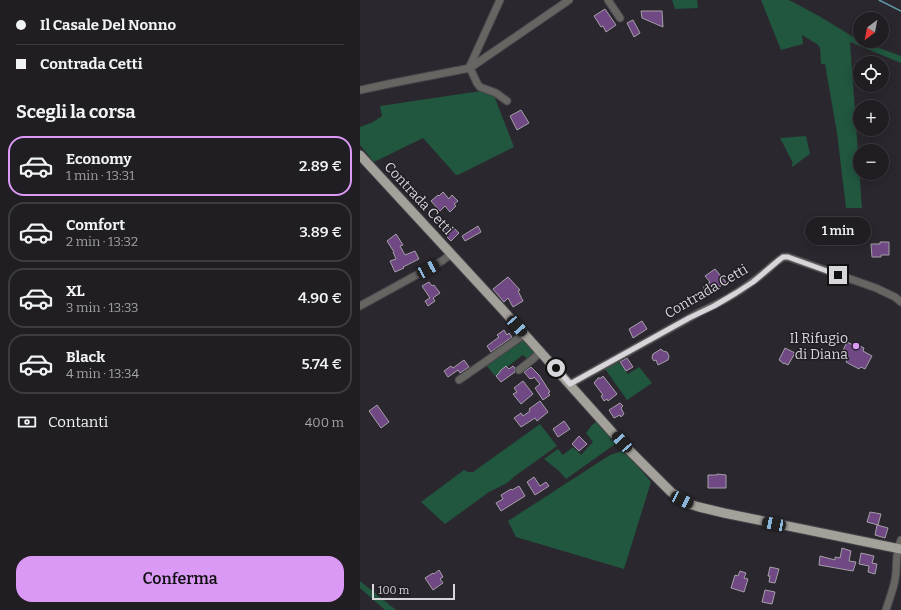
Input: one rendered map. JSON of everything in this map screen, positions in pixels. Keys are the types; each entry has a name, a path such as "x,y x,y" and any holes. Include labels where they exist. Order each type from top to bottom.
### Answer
{"main road":[{"name":"Contrada Cetti","path":"363,159 622,442 652,474 682,500 699,507 728,515 900,546"}],"street":[{"path":"469,68 500,0"},
{"path":"360,90 469,68 569,0"},
{"path":"608,0 620,18"},
{"path":"469,68 480,87 496,93 506,101"},
{"path":"360,306 442,261 451,254"},
{"name":"Contrada Cetti","path":"570,384 736,293 753,282 783,257 788,257 876,288 895,297 901,302"},
{"path":"459,380 524,334"},
{"path":"519,370 541,352"},
{"path":"886,610 895,579 896,559 900,546"}],"green space":[{"path":"672,0 697,0 698,8 675,9"},
{"path":"761,0 789,0 853,37 853,43 850,42 854,100 853,136 857,136 857,144 853,144 853,180 860,180 862,208 846,208 837,133 825,64 821,64 820,48 817,44 802,35 803,44 781,50"},
{"path":"865,48 879,48 901,56 901,63 889,58 889,56 884,56"},
{"path":"481,91 493,93 514,147 458,175 456,175 423,138 374,162 360,145 360,127 373,122 382,116 380,106"},
{"path":"806,136 810,154 792,167 793,163 780,138"},
{"path":"525,338 538,352 527,359 523,355 495,376 486,365"},
{"path":"618,362 628,374 639,367 652,383 627,400 605,369"},
{"path":"599,420 618,442 566,479 559,471 544,459 558,449 563,455 573,447 581,455 593,442 586,433 592,425"},
{"path":"540,424 557,446 507,483 489,492 445,524 421,502 464,470 473,472"},
{"path":"622,451 629,456 651,482 624,569 516,537 508,521 610,455"},
{"path":"360,581 396,610 385,610 360,588"}],"building":[{"path":"605,9 616,25 606,32 594,16"},
{"path":"641,11 662,11 663,27 642,18"},
{"path":"633,20 640,33 634,37 627,23"},
{"path":"521,110 529,123 517,130 510,116"},
{"path":"443,192 449,199 452,195 458,201 454,204 456,206 450,212 445,206 440,211 431,201"},
{"path":"450,226 459,233 451,241 443,231"},
{"path":"478,226 481,232 465,241 462,236"},
{"path":"396,234 403,245 400,246 405,255 415,251 419,259 395,272 390,261 396,259 394,252 387,241"},
{"path":"880,242 889,242 889,255 872,257 871,244 880,244"},
{"path":"715,269 726,282 714,291 713,289 708,293 704,291 704,286 710,282 705,276"},
{"path":"508,277 520,290 518,291 523,301 513,307 508,298 504,302 493,289"},
{"path":"429,282 432,286 434,285 440,293 433,298 435,301 428,306 425,301 430,298 422,286"},
{"path":"642,321 647,329 633,338 629,329"},
{"path":"504,330 507,335 509,333 512,337 491,352 487,346 499,337 497,335"},
{"path":"847,342 853,345 854,343 864,348 863,351 872,356 865,369 861,367 859,369 846,362 847,360 840,356"},
{"path":"785,348 795,353 788,365 779,360"},
{"path":"661,349 667,352 669,356 668,360 658,365 656,360 654,361 652,358 653,354"},
{"path":"627,358 633,367 626,371 620,362"},
{"path":"464,360 469,367 460,373 458,370 448,377 444,371 451,366 453,368"},
{"path":"506,366 509,369 513,366 515,368 515,372 501,382 496,376"},
{"path":"531,367 539,375 550,392 548,393 550,395 543,400 535,388 540,384 534,377 530,379 524,372"},
{"path":"603,376 617,394 608,401 607,399 604,401 601,396 603,395 594,383 598,378"},
{"path":"523,381 533,394 521,404 513,394 517,392 514,388"},
{"path":"540,401 548,412 537,421 535,418 521,427 514,418 521,413 523,416 530,411 529,409"},
{"path":"620,403 623,406 621,408 624,414 621,417 620,415 614,418 609,410"},
{"path":"377,405 389,422 381,428 369,411"},
{"path":"564,421 570,429 558,437 553,429"},
{"path":"579,436 587,444 579,451 572,444"},
{"path":"708,475 726,475 726,488 708,488"},
{"path":"534,477 540,486 546,482 549,486 535,495 527,482"},
{"path":"519,486 525,496 501,511 496,503 503,499 501,495"},
{"path":"870,512 881,514 878,525 867,522"},
{"path":"877,525 888,528 885,538 875,535"},
{"path":"842,548 851,551 849,561 856,562 853,571 819,565 820,556 835,560 835,557 840,558"},
{"path":"861,553 874,556 872,563 877,564 875,574 868,572 869,566 859,564"},
{"path":"770,567 779,569 775,583 769,582 770,576 768,576"},
{"path":"439,570 443,577 440,579 443,583 433,590 425,578"},
{"path":"740,571 746,573 744,578 748,579 744,592 731,588 735,575 738,576"},
{"path":"765,590 775,592 772,604 762,602"}],"waterway":[{"path":"879,0 901,11"}],"place":[{"name":"Il Rifugio di Diana","path":"856,346"}],"route":[{"path":"556,368 570,384 736,293 753,282 783,257 788,257 838,275"}]}
